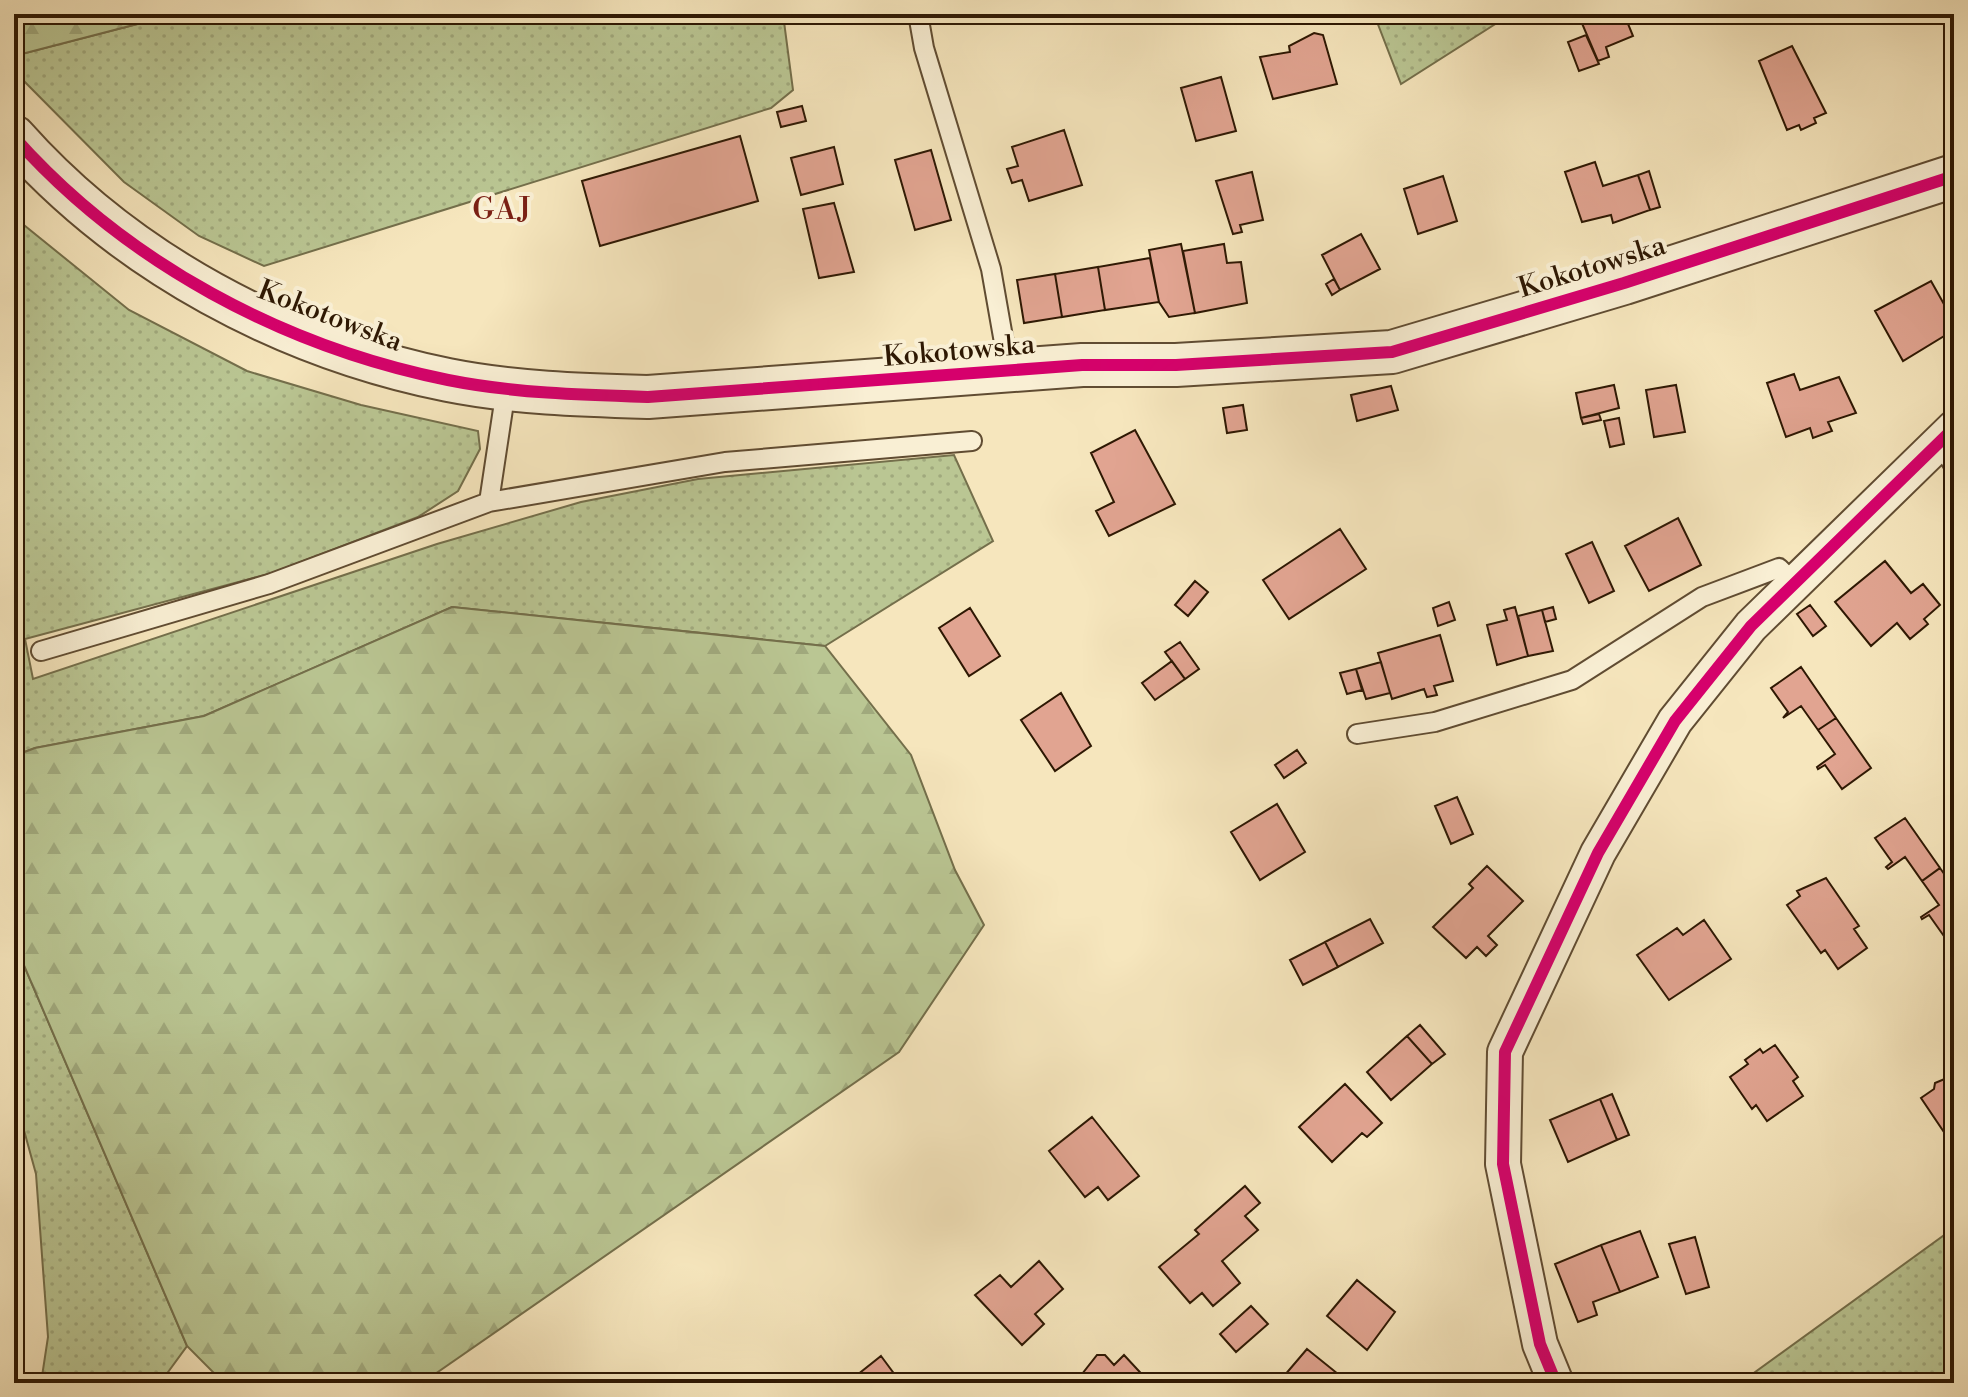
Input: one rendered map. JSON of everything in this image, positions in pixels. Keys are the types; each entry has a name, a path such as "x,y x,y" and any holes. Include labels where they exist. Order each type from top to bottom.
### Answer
{"street":[{"name":"Kokotowska","path":"14,137 109,225 215,295 269,323 390,367 506,389 663,396 1009,371 1392,352 1624,283 1954,176"},
{"path":"1556,1383 1540,1344 1503,1164 1505,1052 1598,853 1675,721 1751,626 1793,582 1949,446"}],"lane":[{"path":"918,14 924,48 991,269 1009,371"},
{"path":"489,502 506,389"},
{"path":"41,651 269,584 489,502 725,462 972,441"},
{"path":"1357,734 1435,722 1572,680 1702,597 1779,568 1793,582"}],"green space":[{"path":"14,14 176,14 14,56"},
{"path":"176,14 783,14 793,90 771,108 264,266 199,236 124,182 14,71 14,56"},
{"path":"1374,14 1511,14 1401,84"},
{"path":"14,217 129,310 247,371 361,405 478,431 480,449 458,491 418,517 272,573 25,639 33,679 437,544 581,502 698,479 954,455 993,541 825,646 452,607 204,716 35,748 14,756"},
{"path":"452,607 825,646 911,755 955,870 984,925 899,1052 422,1383 210,1383 216,1375 187,1346 14,942 14,756 35,748 204,716"},
{"path":"14,942 187,1346 160,1383 41,1383 48,1337 36,1174 14,1094"},
{"path":"1954,1228 1954,1375 1942,1383 1740,1383"}],"building":[{"path":"1578,14 1624,14 1633,36 1606,47 1609,57 1598,61"},
{"path":"1314,33 1323,35 1337,84 1273,99 1260,57 1290,52 1289,46"},
{"path":"1586,35 1599,64 1579,71 1568,42"},
{"path":"1792,46 1826,113 1814,118 1816,123 1801,130 1799,125 1787,130 1759,61"},
{"path":"1221,77 1236,131 1196,141 1181,88"},
{"path":"802,106 806,121 781,127 777,112"},
{"path":"1064,130 1082,185 1029,201 1022,180 1012,183 1007,169 1018,166 1012,147"},
{"path":"740,136 758,201 600,246 582,181"},
{"path":"834,147 843,184 801,195 791,158"},
{"path":"931,150 951,220 915,230 895,160"},
{"path":"1595,162 1603,186 1638,175 1650,210 1613,223 1611,215 1582,222 1565,172"},
{"path":"1649,171 1660,207 1650,210 1638,175"},
{"path":"1252,172 1263,220 1240,225 1242,232 1233,234 1216,181"},
{"path":"1443,176 1457,221 1418,234 1404,189"},
{"path":"834,203 854,272 819,278 803,209"},
{"path":"1361,234 1380,269 1340,290 1322,255"},
{"path":"1181,244 1195,313 1169,317 1159,302 1149,250"},
{"path":"1224,244 1227,263 1241,262 1247,303 1195,313 1183,251"},
{"path":"1150,258 1159,302 1105,310 1098,267"},
{"path":"1098,267 1105,310 1062,317 1055,274"},
{"path":"1055,274 1062,317 1024,323 1017,280"},
{"path":"1334,279 1340,290 1332,295 1326,284"},
{"path":"1931,281 1954,322 1954,330 1903,361 1875,311"},
{"path":"1794,374 1800,390 1839,377 1856,413 1828,422 1832,431 1813,438 1810,428 1786,437 1767,383"},
{"path":"1614,385 1619,408 1581,418 1576,393"},
{"path":"1676,385 1685,432 1654,437 1646,390"},
{"path":"1391,386 1398,410 1357,421 1351,395"},
{"path":"1243,405 1247,430 1227,433 1223,408"},
{"path":"1599,414 1601,420 1583,424 1581,418"},
{"path":"1619,418 1624,444 1610,447 1604,421"},
{"path":"1135,430 1175,504 1109,536 1096,511 1114,502 1091,453"},
{"path":"1678,518 1701,565 1649,591 1625,546"},
{"path":"1340,529 1366,569 1289,619 1263,580"},
{"path":"1592,542 1614,591 1589,603 1566,554"},
{"path":"1885,561 1911,593 1923,584 1940,605 1924,619 1928,624 1910,639 1897,623 1871,646 1835,602"},
{"path":"1195,581 1208,592 1188,616 1175,605"},
{"path":"1449,602 1455,620 1438,626 1433,608"},
{"path":"1810,605 1826,626 1813,636 1797,614"},
{"path":"1515,607 1528,656 1497,665 1487,625 1507,620 1504,610"},
{"path":"1553,607 1556,619 1545,622 1542,610"},
{"path":"970,608 1000,656 969,676 939,628"},
{"path":"1542,610 1553,651 1528,656 1518,616"},
{"path":"1440,635 1453,681 1434,686 1437,695 1427,697 1424,689 1392,699 1378,653"},
{"path":"1180,642 1199,669 1185,679 1165,652"},
{"path":"1172,661 1185,679 1155,700 1142,683"},
{"path":"1381,662 1390,693 1366,699 1356,669"},
{"path":"1801,667 1836,718 1818,730 1801,706 1783,718 1788,712 1771,688"},
{"path":"1356,669 1362,690 1347,694 1340,673"},
{"path":"1061,693 1091,746 1055,771 1021,720"},
{"path":"1836,718 1871,768 1842,789 1825,765 1817,767 1835,754 1818,730"},
{"path":"1297,750 1306,763 1284,778 1275,765"},
{"path":"1457,797 1473,834 1451,844 1435,806"},
{"path":"1277,804 1305,852 1260,880 1231,832"},
{"path":"1905,818 1940,868 1922,881 1905,857 1888,869 1886,867 1892,862 1875,838"},
{"path":"1487,866 1523,901 1488,936 1497,945 1486,956 1477,947 1466,958 1433,927 1473,888 1469,884"},
{"path":"1940,868 1954,888 1954,934 1946,939 1929,915 1921,917 1939,905 1922,881"},
{"path":"1826,878 1859,926 1854,929 1867,948 1838,969 1825,950 1821,953 1787,905 1800,896 1797,891"},
{"path":"1370,919 1383,943 1338,967 1325,942"},
{"path":"1704,920 1731,959 1669,1000 1637,955 1677,928 1683,935"},
{"path":"1325,942 1338,967 1303,985 1290,960"},
{"path":"1420,1025 1445,1054 1432,1064 1407,1036"},
{"path":"1407,1036 1432,1064 1391,1100 1367,1072"},
{"path":"1775,1045 1798,1077 1793,1081 1803,1096 1767,1121 1756,1105 1752,1109 1730,1077 1748,1064 1745,1060 1760,1049 1763,1053"},
{"path":"1954,1075 1954,1147 1921,1098 1934,1089 1935,1083"},
{"path":"1345,1084 1382,1123 1367,1137 1362,1133 1332,1162 1299,1127"},
{"path":"1612,1094 1629,1135 1617,1140 1600,1099"},
{"path":"1600,1099 1617,1140 1568,1162 1550,1120"},
{"path":"1092,1117 1139,1176 1108,1200 1098,1187 1085,1197 1049,1151"},
{"path":"1245,1186 1260,1203 1245,1216 1258,1230 1222,1261 1240,1283 1213,1306 1202,1293 1190,1303 1159,1267 1199,1234 1195,1230"},
{"path":"1640,1231 1658,1277 1620,1292 1601,1245"},
{"path":"1695,1237 1709,1287 1686,1294 1669,1244"},
{"path":"1601,1245 1620,1292 1593,1302 1597,1315 1578,1322 1555,1264"},
{"path":"1039,1261 1063,1289 1035,1314 1044,1324 1022,1345 975,1295 1000,1275 1011,1287"},
{"path":"1357,1280 1395,1312 1367,1350 1327,1316"},
{"path":"1251,1306 1268,1324 1236,1352 1220,1334"},
{"path":"1307,1349 1343,1378 1338,1383 1278,1383"},
{"path":"1097,1355 1105,1355 1114,1365 1124,1355 1150,1383 1075,1383"},
{"path":"881,1356 901,1383 847,1383"}],"cycle path":[{"path":"14,137 58,182 157,261 268,322 327,346 448,380 522,391 648,397 1082,365 1176,365 1392,352 1624,283 1954,176"},
{"path":"1556,1383 1540,1344 1503,1164 1505,1052 1598,853 1675,721 1751,626 1954,428"}],"district":[{"name":"GAJ","path":"503,210"}]}
